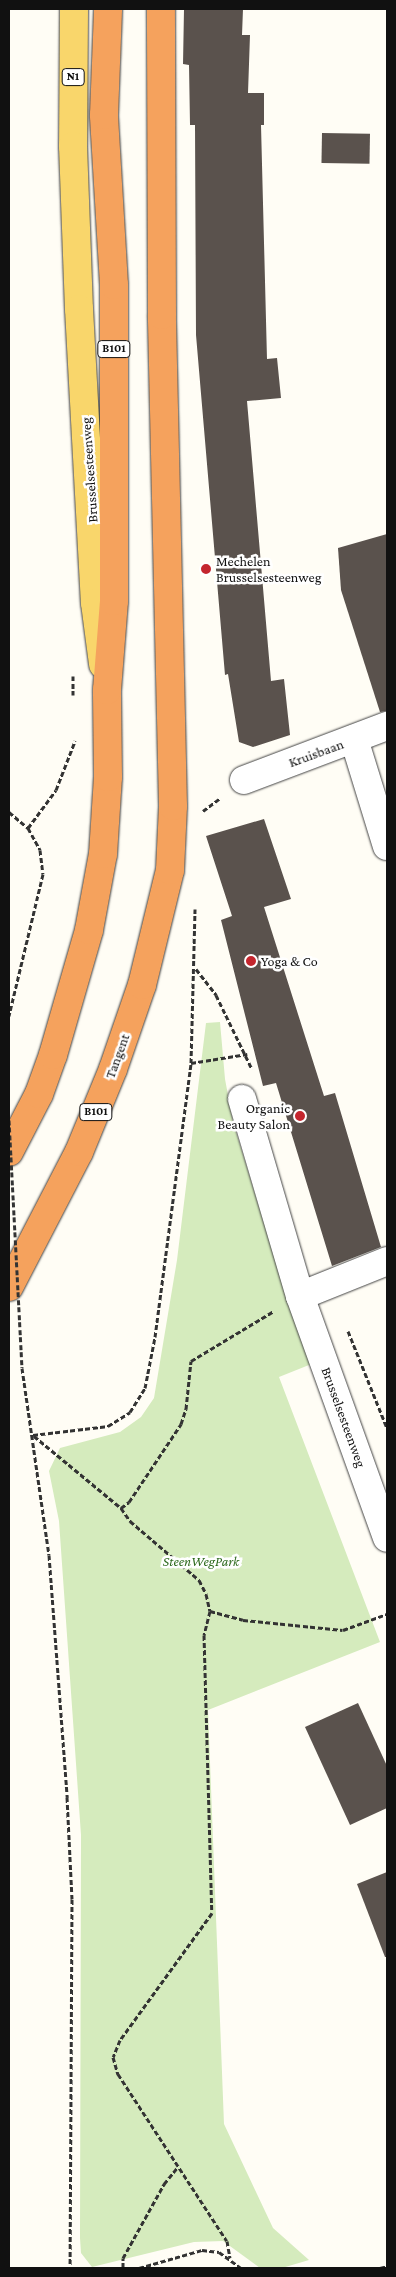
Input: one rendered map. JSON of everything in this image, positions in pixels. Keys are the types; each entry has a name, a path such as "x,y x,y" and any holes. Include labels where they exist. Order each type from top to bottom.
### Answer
{"highway":[{"name":"B101","path":"107,690 114,601 114,285 104,115 108,9"},
{"name":"Tangent","path":"9,1287 79,1152 116,1060 142,985 170,870 173,806 162,315 161,9"},
{"name":"Brusselsesteenweg","path":"9,1152 39,1094 89,930 103,854 108,777 107,690"}],"main road":[{"name":"Brusselsesteenweg","path":"74,9 74,146 95,603 107,690"}],"street":[{"name":"Kruisbaan","path":"244,780 387,726"},
{"path":"354,739 387,846"},
{"name":"Brusselsesteenweg","path":"242,1099 300,1296 387,1538"},
{"path":"300,1296 387,1261"}],"path":[{"path":"9,812 28,828 40,850 43,874 9,1016"},
{"path":"33,1435 108,1426 130,1412 145,1388 155,1337 191,1063 195,968"},
{"path":"191,1063 247,1054"},
{"path":"9,1120 22,1368 50,1555 72,1899 70,2268"},
{"path":"121,1508 129,1502 181,1424 186,1409 191,1361 300,1296"},
{"path":"33,1435 121,1508 130,1521 199,1580 210,1611 204,1635 212,1913 120,2040 113,2057 118,2074 227,2241 230,2258"},
{"path":"210,1611 243,1620 343,1630 387,1614"},
{"path":"123,2268 123,2258 164,2184 178,2167"},
{"path":"139,2268 202,2250 230,2258 241,2268"},
{"path":"380,2268 387,2266"}],"green space":[{"name":"SteenWegPark","path":"220,1022 225,1079 233,1122 260,1210 314,1363 279,1377 380,1642 208,1710 224,2124 273,2228 309,2260 282,2268 260,2268 223,2241 194,2242 92,2267 81,2253 80,2238 81,1835 59,1521 49,1471 60,1448 120,1432 141,1417 154,1398 177,1260 206,1023"}],"building":[{"path":"184,9 243,9 242,35 250,35 248,93 264,93 264,125 261,125 267,359 277,358 281,398 247,401 271,681 284,679 290,735 253,747 239,742 228,674 225,675 196,335 195,125 190,125 189,65 183,64"},
{"path":"322,133 370,134 369,164 321,163"},
{"path":"387,534 387,711 380,712 341,590 338,548"},
{"path":"264,819 291,899 264,907 324,1096 335,1093 381,1247 332,1266 276,1083 263,1086 221,920 232,916 206,836"},
{"path":"358,1703 387,1766 387,1808 350,1825 305,1727"},
{"path":"387,1872 387,1957 385,1957 357,1884"}],"place":[{"name":"Mechelen Brusselsesteenweg","path":"206,569"},
{"name":"Yoga & Co","path":"251,961"},
{"name":"Organic Beauty Salon","path":"300,1116"}]}
